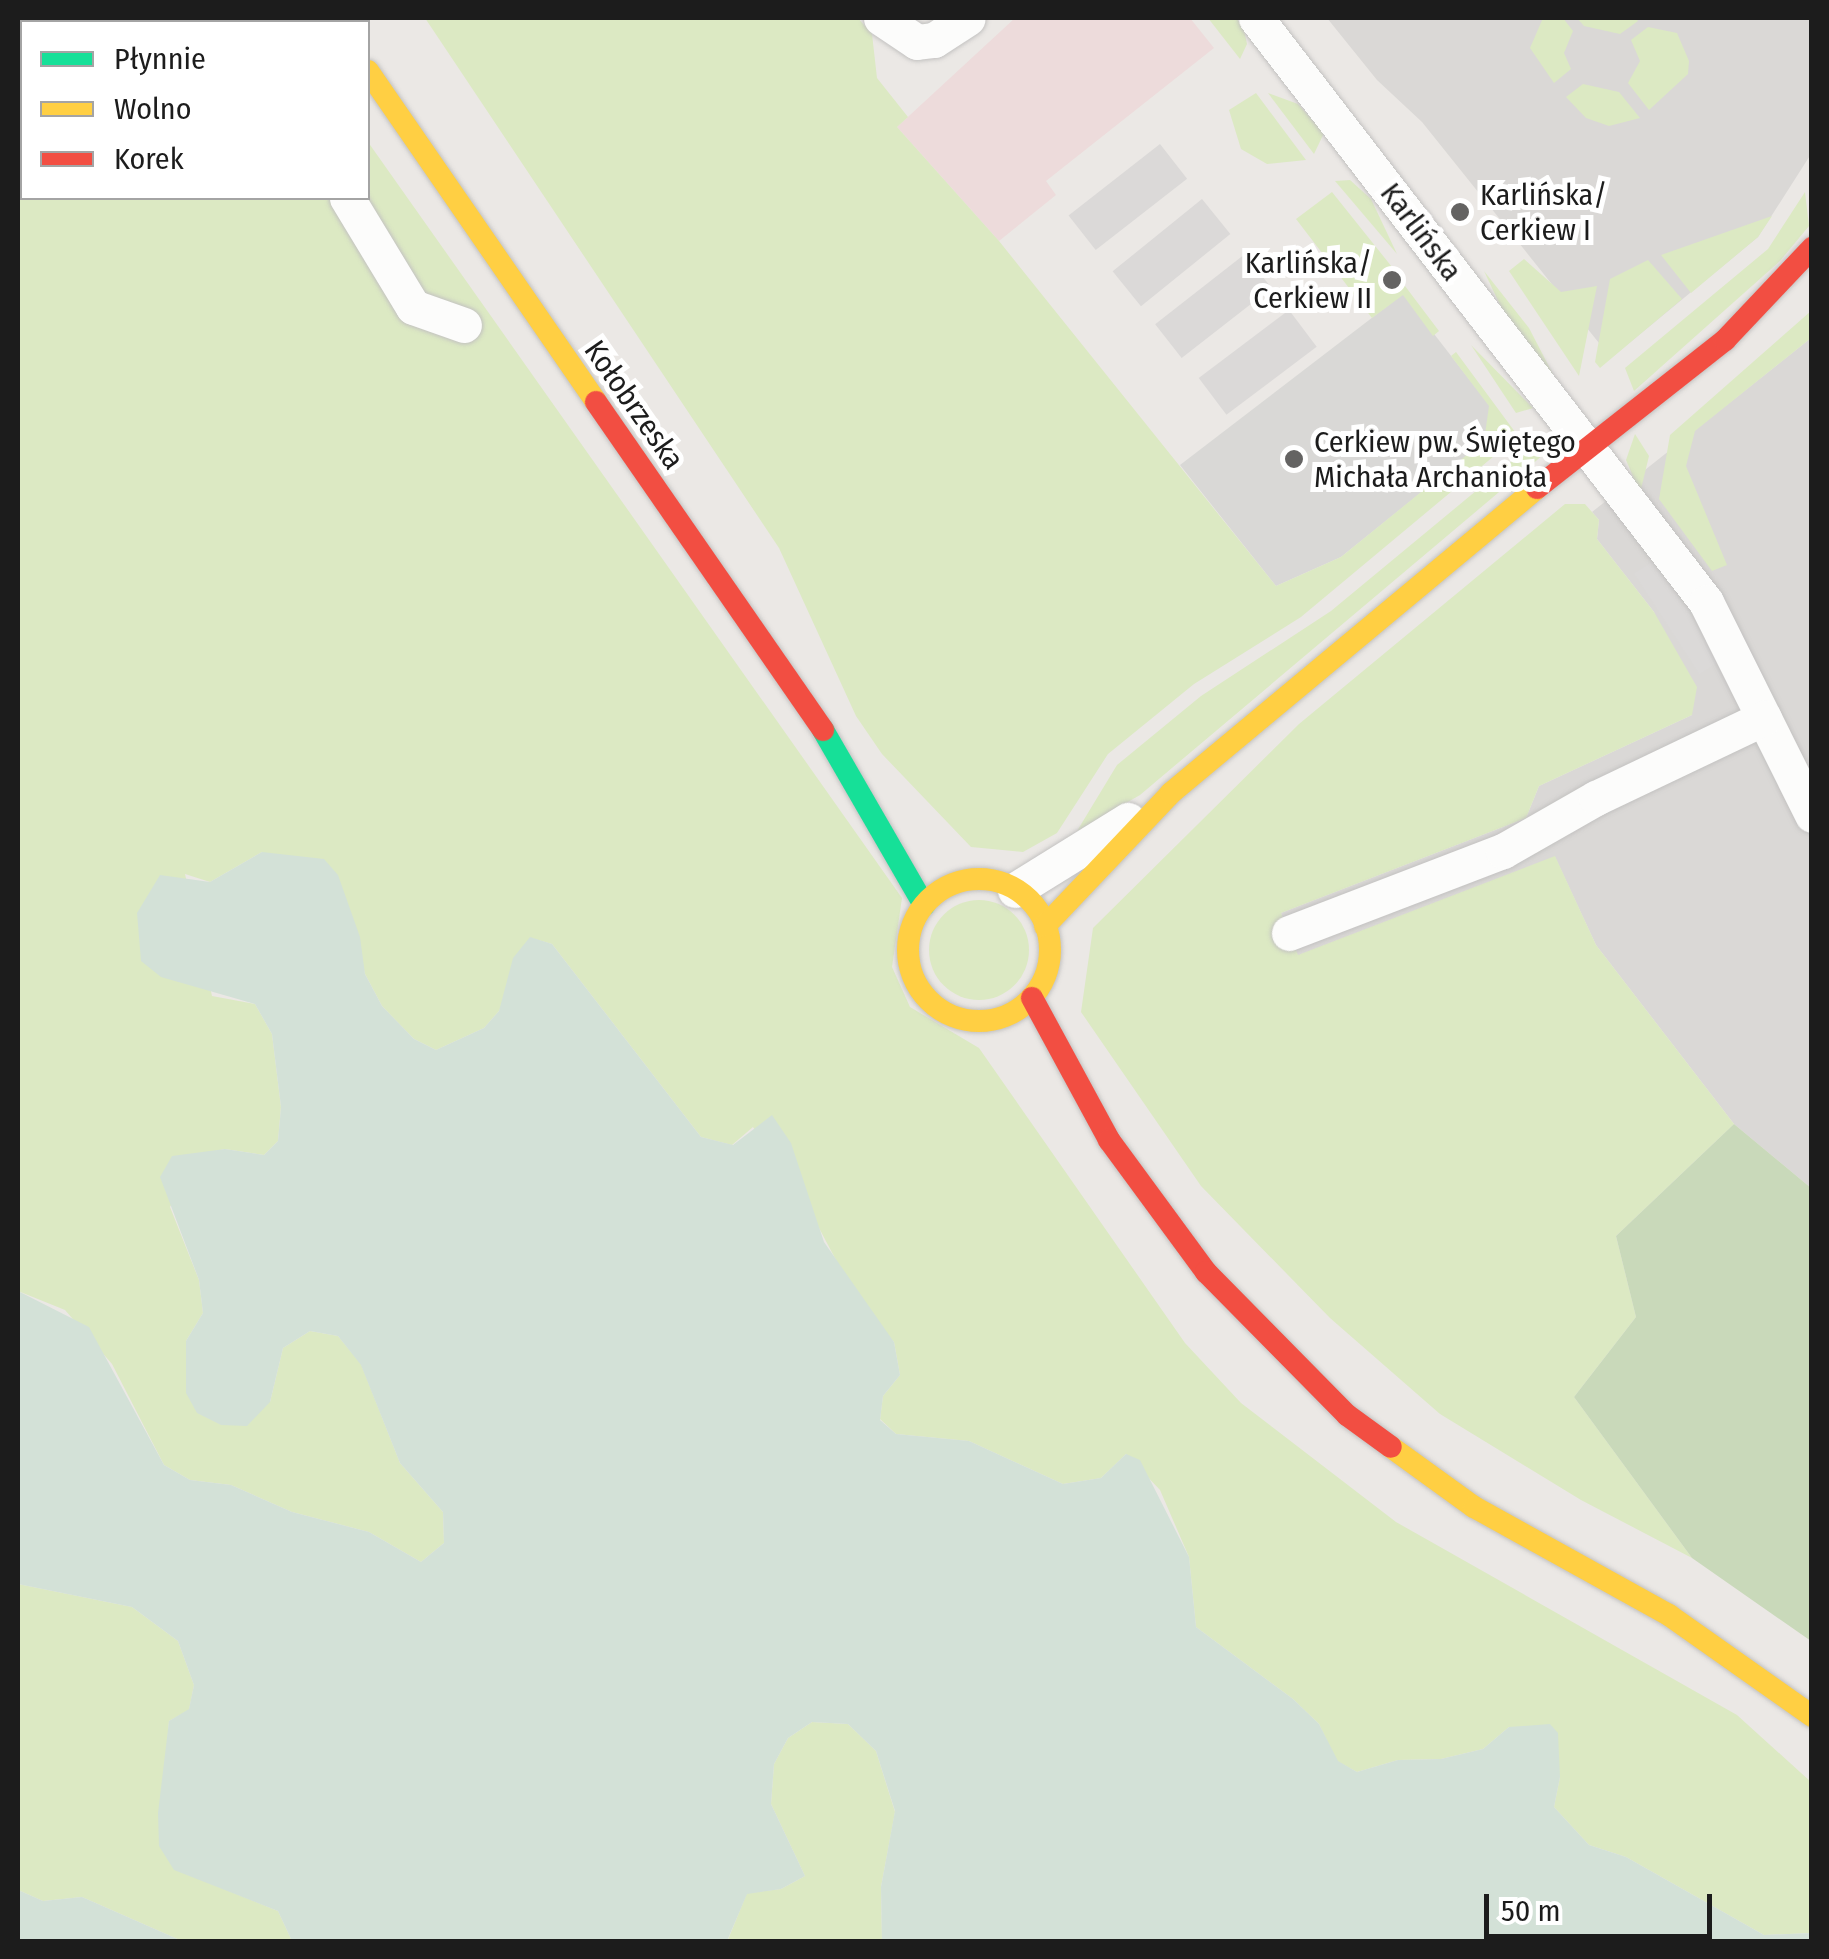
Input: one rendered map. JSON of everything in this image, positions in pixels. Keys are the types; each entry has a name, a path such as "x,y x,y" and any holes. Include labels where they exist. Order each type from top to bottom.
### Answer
{"main road":[{"name":"Kołobrzeska","path":"370,74 852,772 924,905"},
{"path":"1046,926 1171,793 1586,447 1725,340 1812,248"},
{"name":"Kołobrzeska","path":"852,772 918,841"},
{"path":"952,876 987,880 1015,890 1046,926 1047,971 1032,998 1002,1026 957,1018 925,996 908,960 914,922 924,905 952,876"},
{"path":"1032,998 1109,1140"},
{"path":"1046,1073 1109,1140 1206,1272 1347,1415 1474,1507 1697,1632 1812,1716"}],"street":[{"path":"881,18 917,42 934,40 968,18"},
{"name":"Karlińska","path":"1256,18 1706,602 1812,816"},
{"path":"348,200 413,308 464,326"},
{"path":"1289,934 1503,852 1596,798 1764,718"},
{"path":"1015,890 1171,793"}],"shaded area":[{"path":"1015,18 1190,18 1214,48 1046,181 1056,195 999,241 897,127"},
{"path":"1327,18 1811,18 1811,154 1758,237 1611,358 1422,122 1377,80"},
{"path":"1160,144 1187,179 1096,250 1069,215"},
{"path":"1202,199 1230,234 1141,306 1113,271"},
{"path":"1245,254 1271,288 1182,358 1155,324"},
{"path":"1403,294 1490,406 1485,441 1341,557 1276,586 1180,465"},
{"path":"1289,310 1317,347 1226,415 1199,378"},
{"path":"1811,338 1811,1188 1734,1124 1596,945 1555,857 1297,956 1281,913 1526,818 1539,786 1692,715 1654,612 1597,539 1599,520 1592,512"},
{"path":"1655,560 1720,661 1699,674 1634,574"},
{"path":"262,852 324,859 338,875 360,937 365,974 382,1006 414,1039 436,1050 484,1028 499,1011 513,958 530,937 552,944 701,1137 733,1145 772,1115 791,1143 824,1242 894,1342 900,1375 883,1396 880,1420 896,1434 969,1441 1063,1484 1101,1478 1126,1454 1140,1460 1189,1557 1196,1627 1293,1699 1319,1724 1338,1761 1357,1772 1398,1760 1441,1759 1483,1749 1509,1727 1550,1724 1558,1733 1560,1777 1554,1807 1589,1845 1626,1857 1764,1935 1811,1933 1811,1941 882,1941 881,1887 895,1811 876,1751 848,1724 812,1722 788,1738 774,1764 771,1804 805,1876 781,1889 747,1894 727,1941 292,1941 278,1911 174,1870 159,1846 158,1813 169,1721 189,1709 194,1685 178,1641 132,1607 18,1584 18,1291 89,1327 164,1465 190,1480 231,1485 292,1512 369,1532 421,1562 444,1543 443,1512 400,1463 361,1365 338,1336 310,1331 283,1348 270,1402 247,1426 221,1425 197,1413 186,1393 186,1341 203,1313 199,1280 160,1177 172,1156 225,1149 264,1155 278,1141 281,1107 272,1034 255,1004 161,977 141,961 137,913 160,875 210,882"},
{"path":"18,1890 43,1901 82,1897 182,1941 18,1941"}],"green space":[{"path":"18,18 280,18 20,20 20,200 370,200 370,145 902,898 892,967 910,1007 979,1048 1185,1343 1241,1403 1396,1522 1737,1715 1811,1782 1811,1933 1764,1935 1626,1857 1589,1845 1554,1807 1560,1777 1509,1727 1483,1749 1441,1759 1398,1760 1357,1772 1337,1761 1319,1724 1293,1699 1196,1627 1189,1557 1160,1490 1126,1454 1101,1478 1063,1484 969,1441 896,1434 880,1419 883,1396 900,1375 894,1342 854,1294 810,1211 753,1127 732,1145 701,1137 552,944 531,938 499,1011 484,1028 436,1050 414,1039 382,1006 365,974 350,911 262,852 210,882 185,874 212,996 255,1004 272,1034 281,1107 278,1141 264,1155 225,1149 199,1154 170,1207 199,1280 203,1313 186,1341 270,1402 283,1348 310,1331 338,1336 361,1364 400,1463 443,1512 444,1543 421,1562 369,1532 292,1512 231,1485 190,1480 164,1465 112,1364 65,1310 18,1291"},
{"path":"425,18 858,18 872,34 877,78 908,117 897,127 999,241 1276,586 1341,557 1484,441 1489,406 1451,356 1456,352 1518,436 1301,617 1194,684 1108,754 1057,833 1023,852 971,847 882,754 856,716 779,548"},
{"path":"1208,18 1236,18 1243,26 1247,44 1240,59"},
{"path":"1543,18 1563,18 1573,31 1564,53 1571,69 1554,83 1530,48"},
{"path":"1577,18 1638,21 1620,34 1584,26"},
{"path":"1648,27 1677,33 1689,61 1688,74 1649,110 1628,83 1640,61 1631,40"},
{"path":"1583,84 1619,92 1640,118 1609,126 1586,118 1566,97"},
{"path":"1256,93 1306,160 1267,164 1241,149 1229,110"},
{"path":"1268,93 1298,104 1324,133 1314,154"},
{"path":"1350,180 1371,199 1397,254 1335,181"},
{"path":"1332,192 1392,267 1383,275 1396,292 1405,286 1439,331 1433,336 1403,295 1372,318 1296,219"},
{"path":"1805,192 1809,226 1780,261 1634,391 1625,368 1768,249"},
{"path":"1772,216 1758,237 1691,293 1661,255"},
{"path":"1524,259 1561,292 1597,286 1579,376 1509,271"},
{"path":"1648,260 1682,299 1600,368 1595,362 1610,279"},
{"path":"1484,271 1529,328 1558,384 1509,324"},
{"path":"1811,311 1811,338 1695,431 1686,466 1727,565 1712,571 1659,499 1670,435"},
{"path":"1471,345 1533,408 1516,413"},
{"path":"1546,433 1543,455 1140,795 1077,831 1117,765 1201,696 1331,611"},
{"path":"1635,434 1649,456 1640,493 1626,460"},
{"path":"1565,504 1585,504 1599,520 1597,539 1654,612 1697,687 1692,715 1539,786 1526,818 1281,913 1298,955 1555,856 1596,945 1734,1124 1616,1236 1636,1317 1574,1397 1692,1558 1581,1500 1440,1414 1330,1318 1201,1186 1081,1012 1093,928 1299,724"},
{"path":"979,900 1007,908 1021,922 1029,950 1021,978 1007,992 979,1000 951,992 937,978 929,950 937,922 951,908"},
{"path":"1734,1124 1811,1188 1811,1641 1692,1558 1574,1397 1636,1317 1616,1236"},
{"path":"18,1584 132,1607 178,1641 194,1685 189,1710 169,1721 165,1766 209,1883 278,1911 292,1941 182,1941 82,1897 43,1901 18,1890"},
{"path":"812,1722 848,1724 876,1751 895,1812 881,1887 882,1941 727,1942 747,1893 781,1889 805,1876 771,1804 774,1764 788,1738"}],"traffic: fast":[{"path":"823,730 924,905"}],"traffic: slow":[{"path":"370,74 596,402"},
{"path":"1045,926 1171,793 1537,488"},
{"path":"979,879 1006,885 1029,900 1044,923 1050,950 1044,977 1029,1000 1006,1015 979,1021 952,1015 929,1000 914,977 908,950 914,923 929,900 952,885 979,879"},
{"path":"1391,1447 1474,1507 1669,1615 1812,1716"}],"traffic: jam":[{"path":"1537,488 1725,340 1812,248"},
{"path":"596,402 823,730"},
{"path":"1032,998 1109,1140 1206,1272 1347,1415 1391,1447"}],"place":[{"name":"Karlińska/ Cerkiew I","path":"1460,212"},
{"name":"Karlińska/ Cerkiew II","path":"1392,280"},
{"name":"Cerkiew pw. Świętego Michała Archanioła","path":"1294,459"}]}
